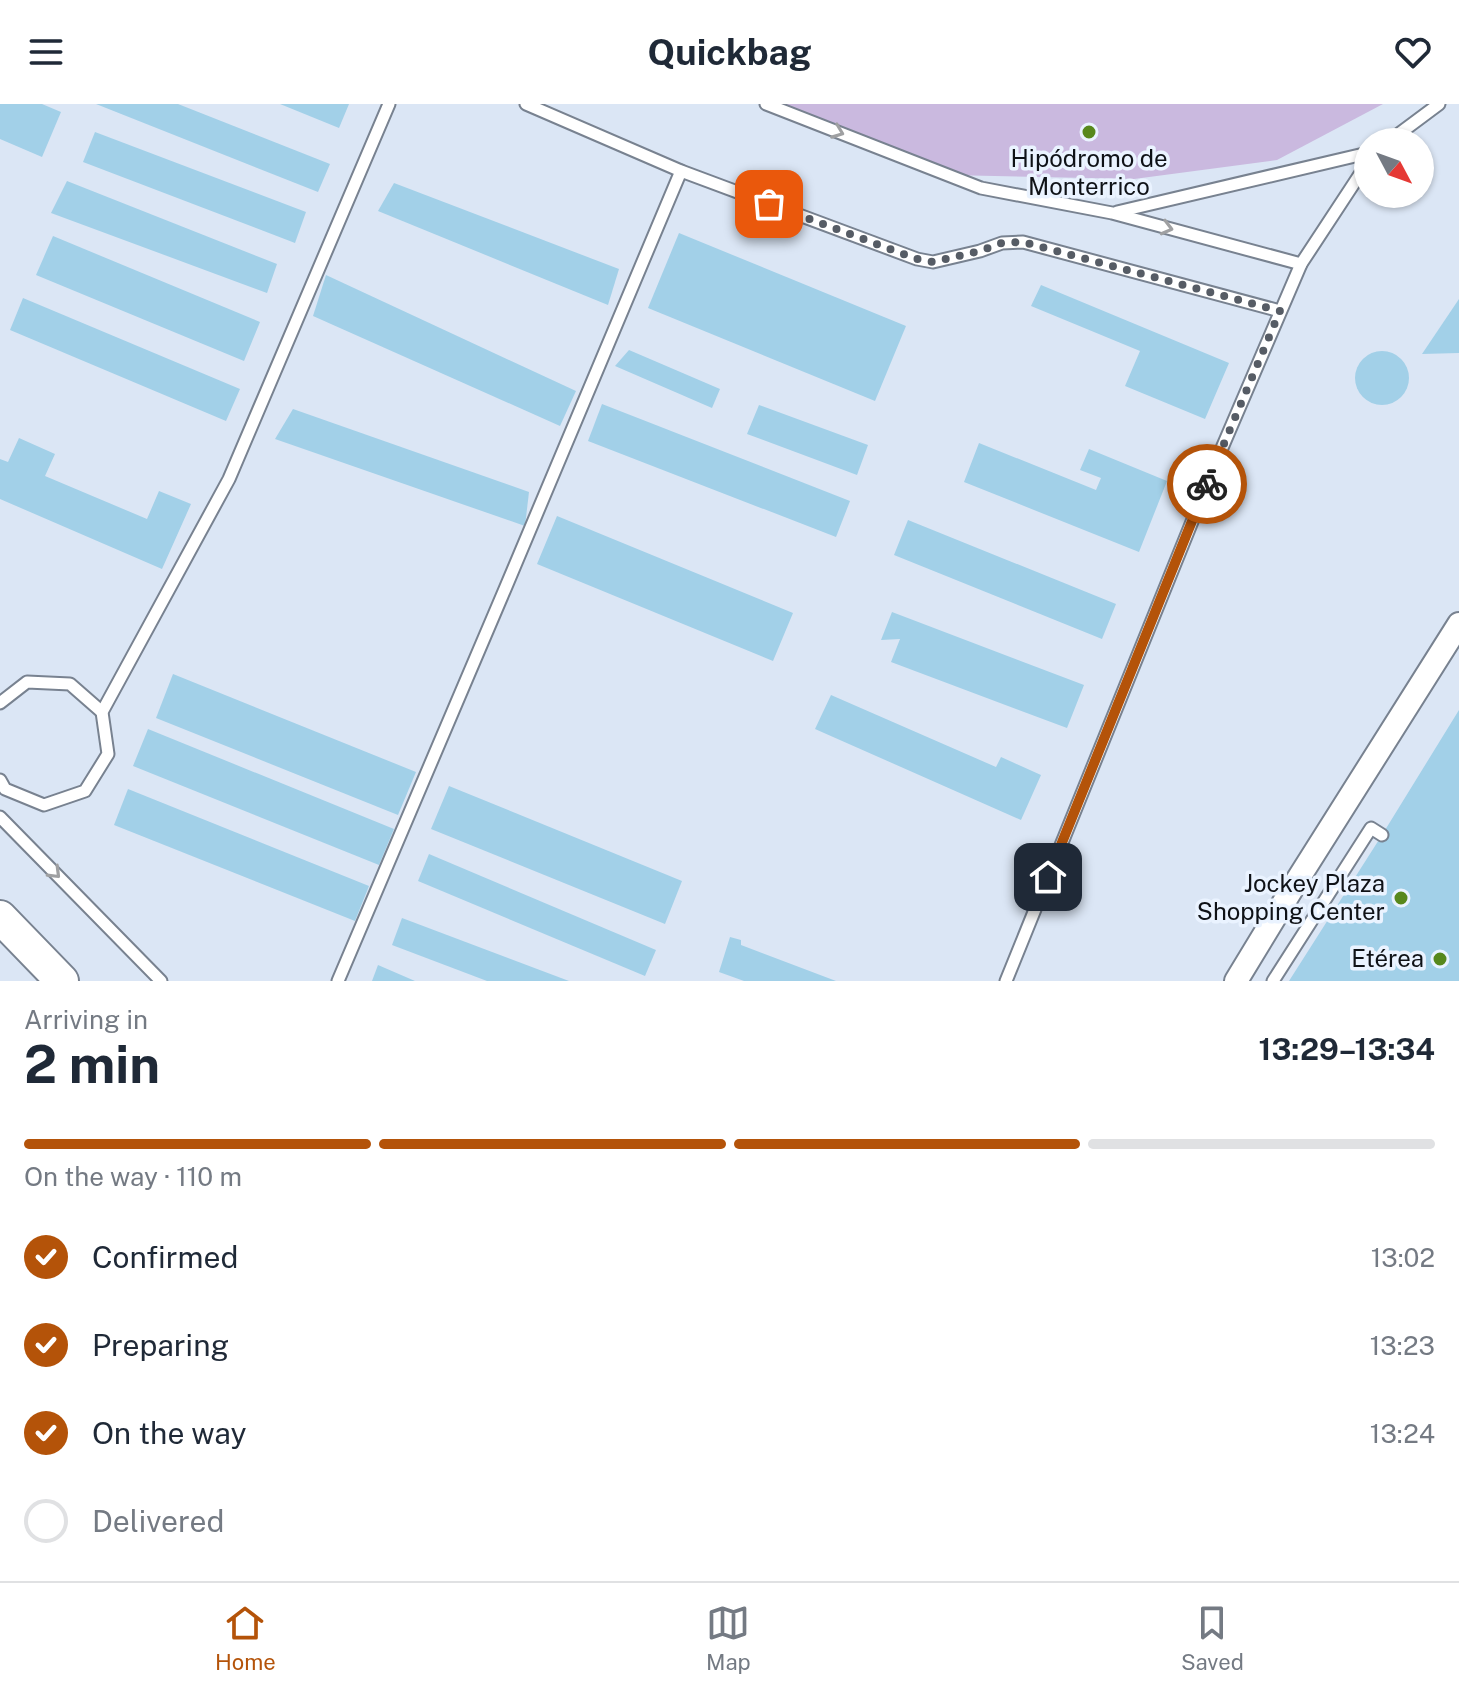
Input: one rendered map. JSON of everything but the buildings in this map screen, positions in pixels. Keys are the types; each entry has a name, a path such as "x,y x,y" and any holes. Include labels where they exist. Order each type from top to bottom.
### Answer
{"street":[{"path":"1236,981 1459,624"},
{"path":"0,917 62,981"}],"lane":[{"path":"0,780 5,789 44,805 85,791 108,754 102,712 229,479 389,104"},
{"path":"526,104 681,171 917,259 933,262 1002,243 1023,242 1280,311"},
{"path":"766,104 981,188 1112,213 1301,264"},
{"path":"1407,128 1439,104"},
{"path":"1112,213 1354,156"},
{"path":"338,981 681,171"},
{"path":"1006,981 1280,311 1301,264 1354,183"},
{"path":"0,703 27,682 70,684 102,712"},
{"path":"0,817 161,981"},
{"path":"1273,981 1371,828 1382,835"}],"shaded area":[{"name":"Hipódromo de Monterrico","path":"781,104 1383,104 1277,160 1134,179 948,175"}],"way so far":[{"path":"769,204 917,259 933,262 1002,243 1023,242 1280,311 1207,484"}],"place":[{"name":"Hipódromo de Monterrico","path":"1089,132"},
{"name":"Jockey Plaza Shopping Center","path":"1401,898"},
{"name":"Etérea","path":"1440,959"}],"route":[{"path":"1048,877 1207,484"}]}
